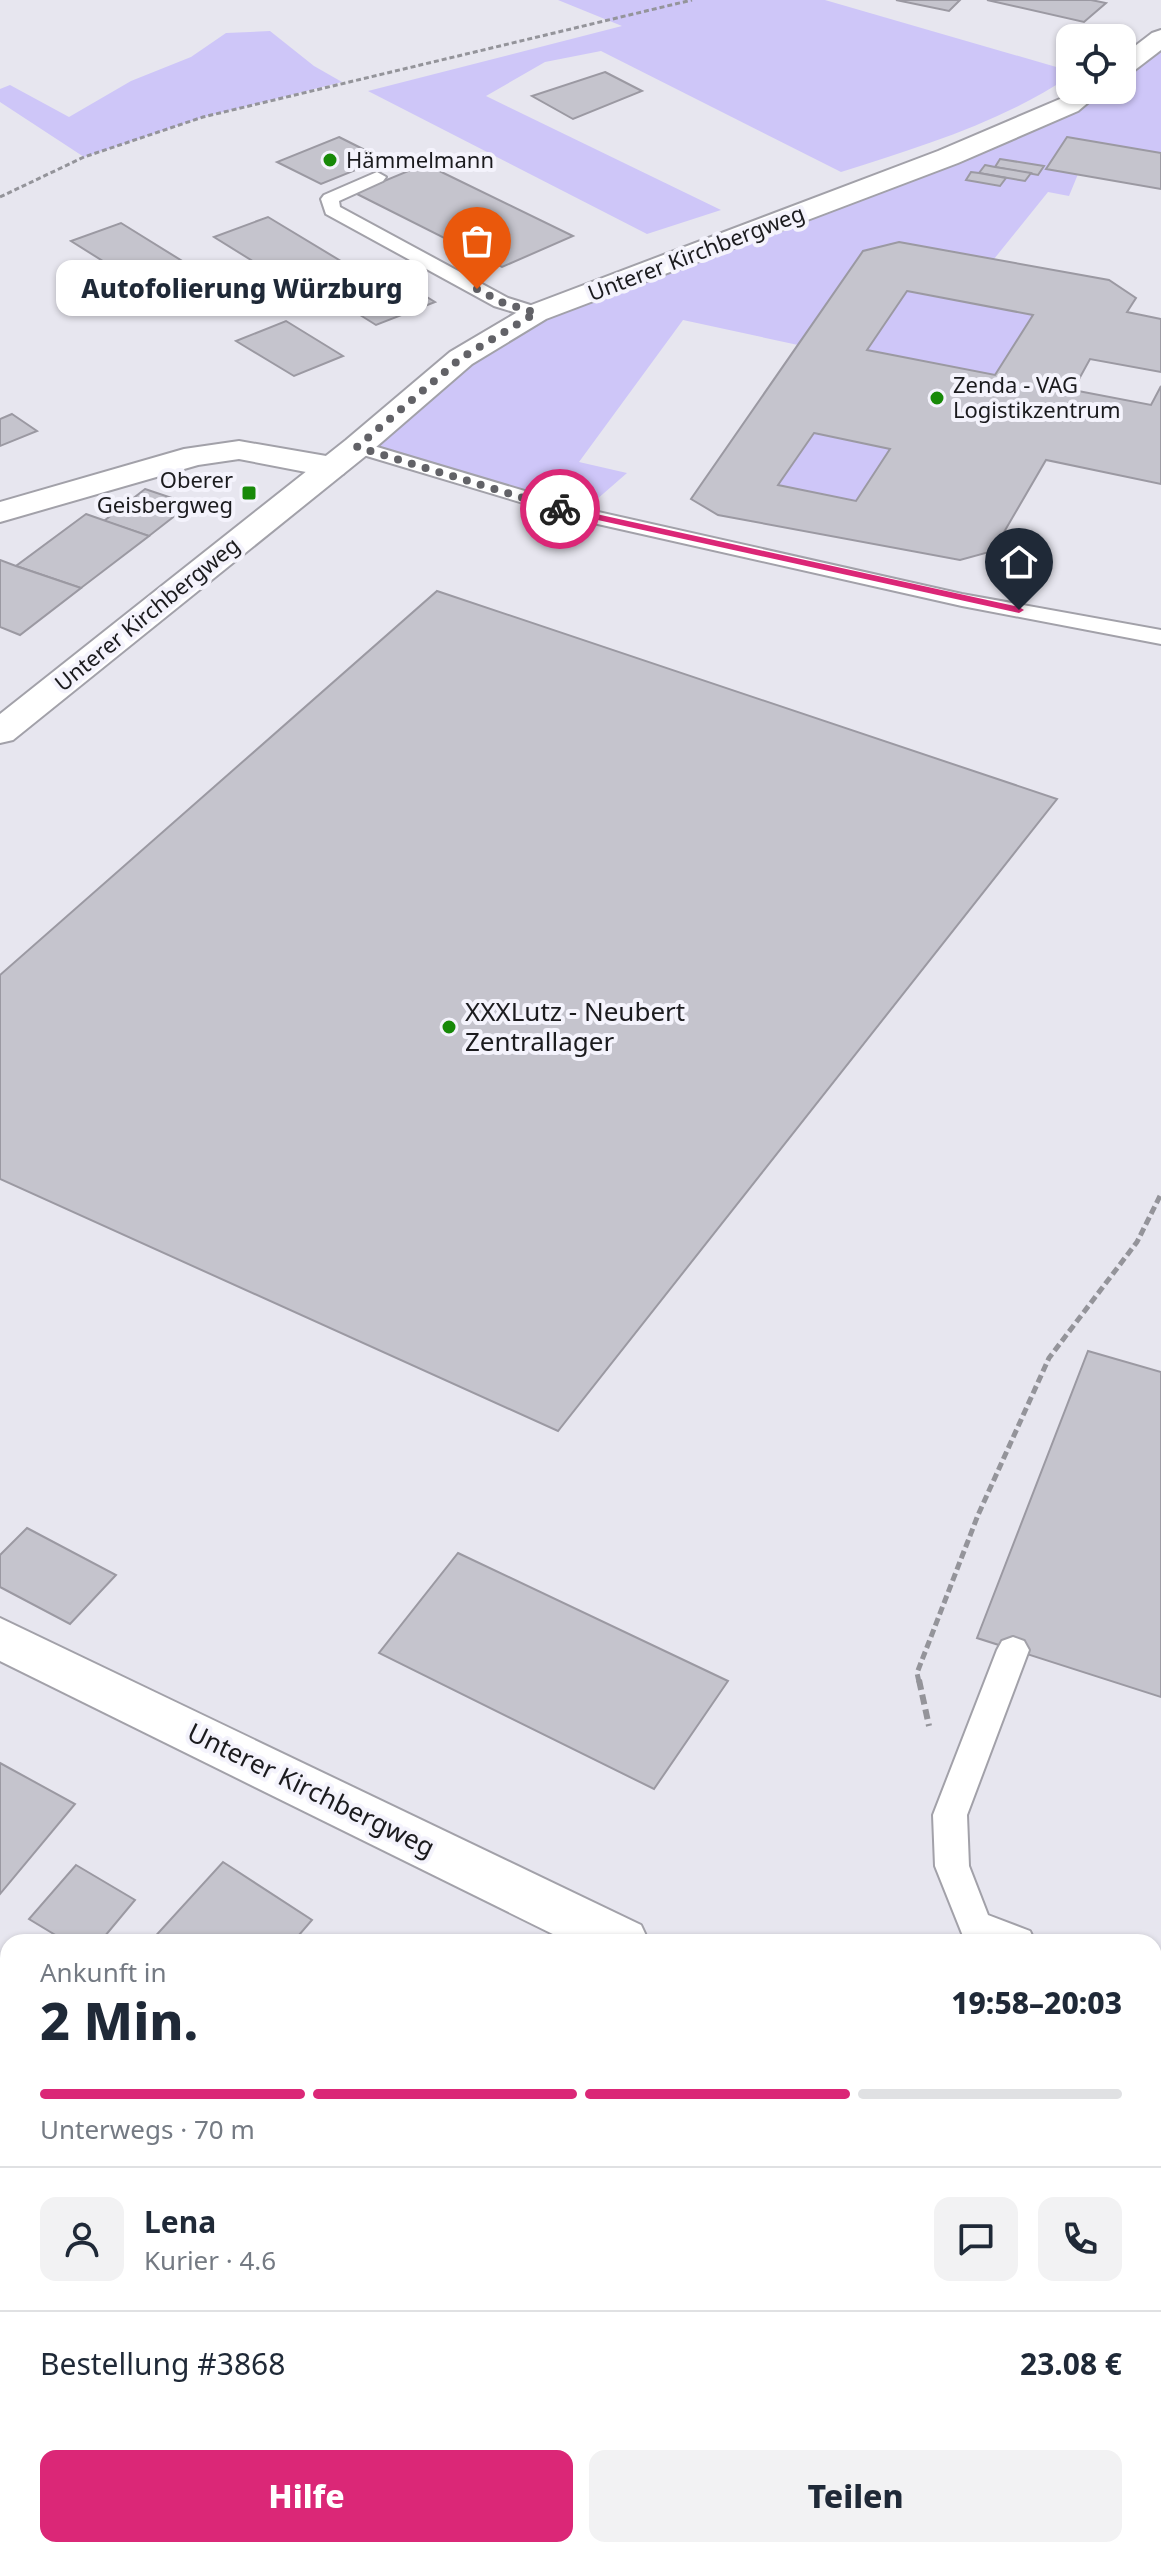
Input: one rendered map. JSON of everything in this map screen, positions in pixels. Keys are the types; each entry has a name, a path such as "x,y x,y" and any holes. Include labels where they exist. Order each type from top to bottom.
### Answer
{"street":[{"path":"1136,57 1161,38"},
{"name":"Unterer Kirchbergweg","path":"0,732 357,447 461,358 536,313 948,157 1070,104"},
{"path":"0,512 195,456 239,450 332,467"},
{"name":"Unterer Kirchbergweg","path":"0,1638 606,1934"}],"lane":[{"path":"377,177 330,199 332,210 501,302 536,313"},
{"path":"357,447 580,514 962,600 1161,637"},
{"path":"971,1934 952,1866 950,1815 1013,1650"}],"path":[{"path":"0,197 84,157 203,117 692,0"},
{"path":"950,1815 917,1673 978,1515 1049,1358 1137,1242 1161,1194"}],"shaded area":[{"path":"558,0 825,0 1056,67 1056,85 988,120 841,172 601,51 545,62 486,96 721,210 647,234 368,91 622,26"},
{"path":"270,31 314,66 342,82 203,117 84,157 0,102 0,89 10,85 69,117 131,81 191,57 226,33"},
{"path":"1161,38 1161,153 1078,174 1069,196 1048,192 994,259 899,242 863,251 798,345 683,320 579,462 627,473 580,514 357,447 536,313 1056,104 1136,104 1136,57"},
{"path":"907,291 1033,315 995,375 867,350"},
{"path":"814,433 890,449 856,501 778,485"}],"building":[{"path":"896,0 960,0 949,11"},
{"path":"987,0 1091,0 1106,3 1084,22"},
{"path":"605,72 642,91 573,119 532,96"},
{"name":"Hämmelmann","path":"339,137 383,159 321,184 277,162"},
{"path":"1067,137 1161,153 1161,189 1046,169"},
{"path":"1000,159 1044,166 1038,175 995,167"},
{"path":"425,164 573,236 502,267 355,193"},
{"path":"985,165 1031,173 1025,181 979,173"},
{"path":"971,172 1006,178 1000,186 966,180"},
{"path":"268,217 369,278 386,272 435,302 376,325 333,298 320,303 214,237"},
{"path":"121,223 229,290 179,309 71,241"},
{"name":"Zenda - VAG Logistikzentrum","path":"899,242 1109,280 1136,298 1127,312 1161,319 1161,372 1090,359 1073,390 1151,405 1161,386 1161,484 1046,460 993,551 960,560 718,515 691,499 863,251","holes":["907,291 1033,315 995,375 867,350","814,433 890,449 856,501 778,485"]},
{"path":"286,321 343,356 294,376 236,341"},
{"path":"12,414 37,431 0,446 0,419"},
{"path":"145,489 190,504 149,536 104,521"},
{"path":"86,514 149,536 81,588 16,566"},
{"path":"0,560 81,588 20,635 0,627"},
{"path":"437,591 1057,799 558,1431 0,1179 0,975"},
{"path":"1088,1351 1161,1372 1161,1697 977,1638"},
{"path":"27,1528 116,1575 70,1624 0,1587 0,1555"},
{"path":"458,1553 728,1681 654,1789 379,1653"},
{"path":"0,1763 75,1804 0,1894"},
{"path":"223,1862 312,1920 300,1934 157,1934"},
{"path":"76,1865 135,1900 107,1934 54,1934 29,1919"}],"way so far":[{"path":"477,289 501,302 536,313 461,358 357,447 560,509"}],"place":[{"name":"Hämmelmann","path":"330,160"},
{"name":"Autofolierung Würzburg","path":"477,289"},
{"name":"Zenda - VAG Logistikzentrum","path":"937,398"},
{"name":"Oberer Geisbergweg","path":"249,493"},
{"name":"XXXLutz - Neubert Zentrallager","path":"449,1027"}],"route":[{"path":"560,509 962,600 1019,610"}]}
